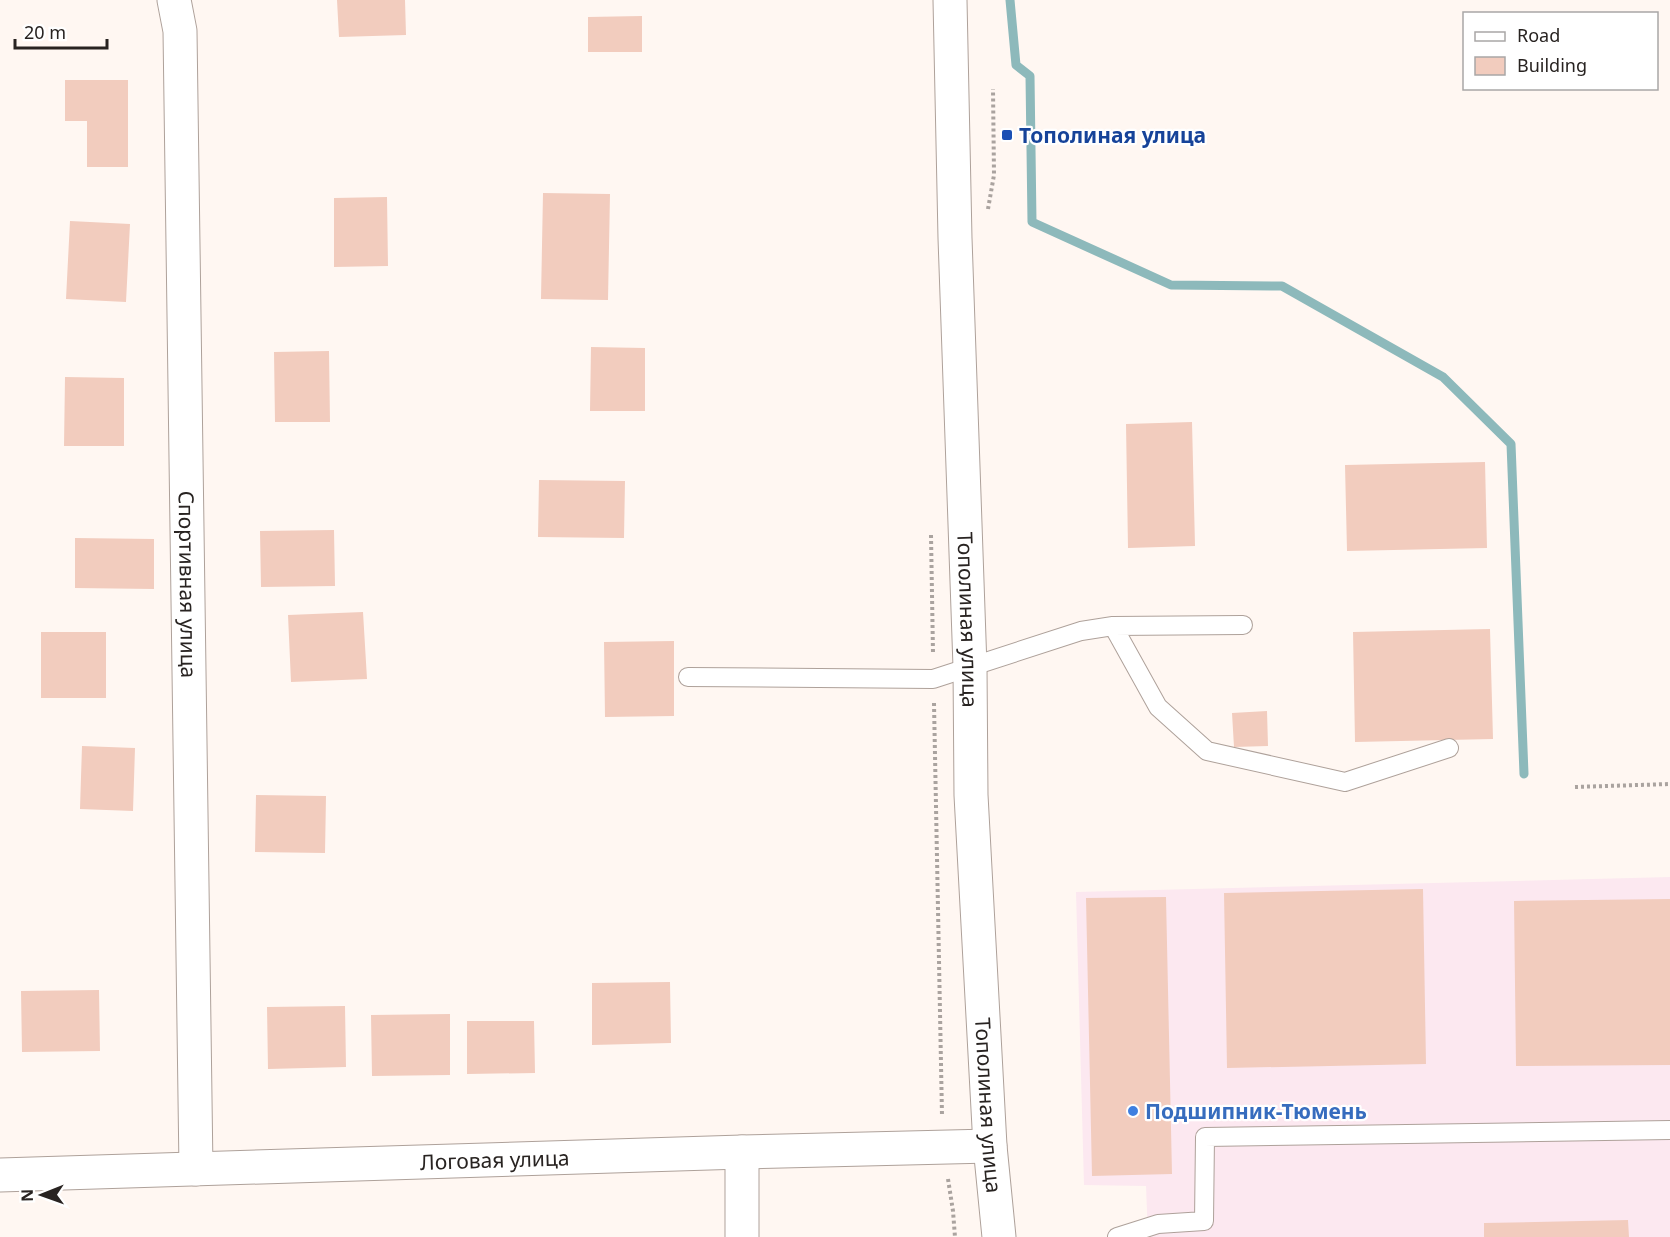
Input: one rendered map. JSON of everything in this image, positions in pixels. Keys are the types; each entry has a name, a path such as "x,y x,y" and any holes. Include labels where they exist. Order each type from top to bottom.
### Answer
{"street":[{"name":"Спортивная улица","path":"174,0 180,31 196,1169"},
{"name":"Тополиная улица","path":"950,0 955,248 970,667 971,795 990,1146 999,1237"},
{"name":"Логовая улица","path":"0,1175 990,1146"},
{"path":"742,1152 742,1237"}],"lane":[{"path":"688,677 933,679 1081,631 1113,626 1243,625"},
{"path":"1113,626 1158,708 1207,751 1345,782 1449,748"},
{"path":"1117,1237 1158,1224 1204,1221 1205,1137 1670,1130"}],"path":[{"path":"930,527 943,1147 955,1237"},
{"path":"1575,788 1670,784"}],"shaded area":[{"path":"1670,877 1670,1237 1148,1237 1146,1186 1084,1185 1076,892"}],"building":[{"path":"337,0 405,0 406,35 339,37"},
{"path":"642,16 642,52 588,52 588,17"},
{"path":"65,80 128,80 128,167 87,167 87,121 65,121"},
{"path":"543,193 610,194 608,300 541,299"},
{"path":"387,197 388,266 334,267 334,198"},
{"path":"70,221 130,224 126,302 66,299"},
{"path":"591,347 645,348 645,411 590,411"},
{"path":"329,351 330,422 275,422 274,352"},
{"path":"65,377 124,378 124,446 64,446"},
{"path":"1192,422 1195,546 1128,548 1126,424"},
{"path":"1485,462 1487,548 1347,551 1345,465"},
{"path":"539,480 625,481 624,538 538,537"},
{"path":"334,530 335,586 261,587 260,531"},
{"path":"75,538 154,539 154,589 75,588"},
{"path":"363,612 367,679 291,682 288,615"},
{"path":"1490,629 1493,739 1355,742 1353,632"},
{"path":"41,632 106,632 106,698 41,698"},
{"path":"674,641 674,716 605,717 604,642"},
{"path":"1267,711 1268,746 1234,747 1232,713"},
{"path":"82,746 135,748 133,811 80,809"},
{"path":"256,795 326,796 325,853 255,852"},
{"path":"1423,889 1426,1064 1227,1068 1224,893"},
{"path":"1166,897 1172,1174 1092,1176 1086,898"},
{"path":"1670,899 1670,1065 1516,1066 1514,901"},
{"path":"670,982 671,1043 592,1045 592,983"},
{"path":"99,990 100,1051 22,1052 21,991"},
{"path":"345,1006 346,1067 268,1069 267,1007"},
{"path":"450,1014 450,1075 372,1076 371,1015"},
{"path":"467,1021 534,1021 535,1073 467,1074"},
{"path":"1628,1220 1629,1237 1484,1237 1484,1223"}],"waterway":[{"path":"1010,0 1016,65 1030,76 1032,222 1171,285 1282,286 1443,377 1511,444 1524,774"}],"place":[{"name":"Тополиная улица","path":"1007,135"},
{"name":"Подшипник-Тюмень","path":"1133,1111"}]}
